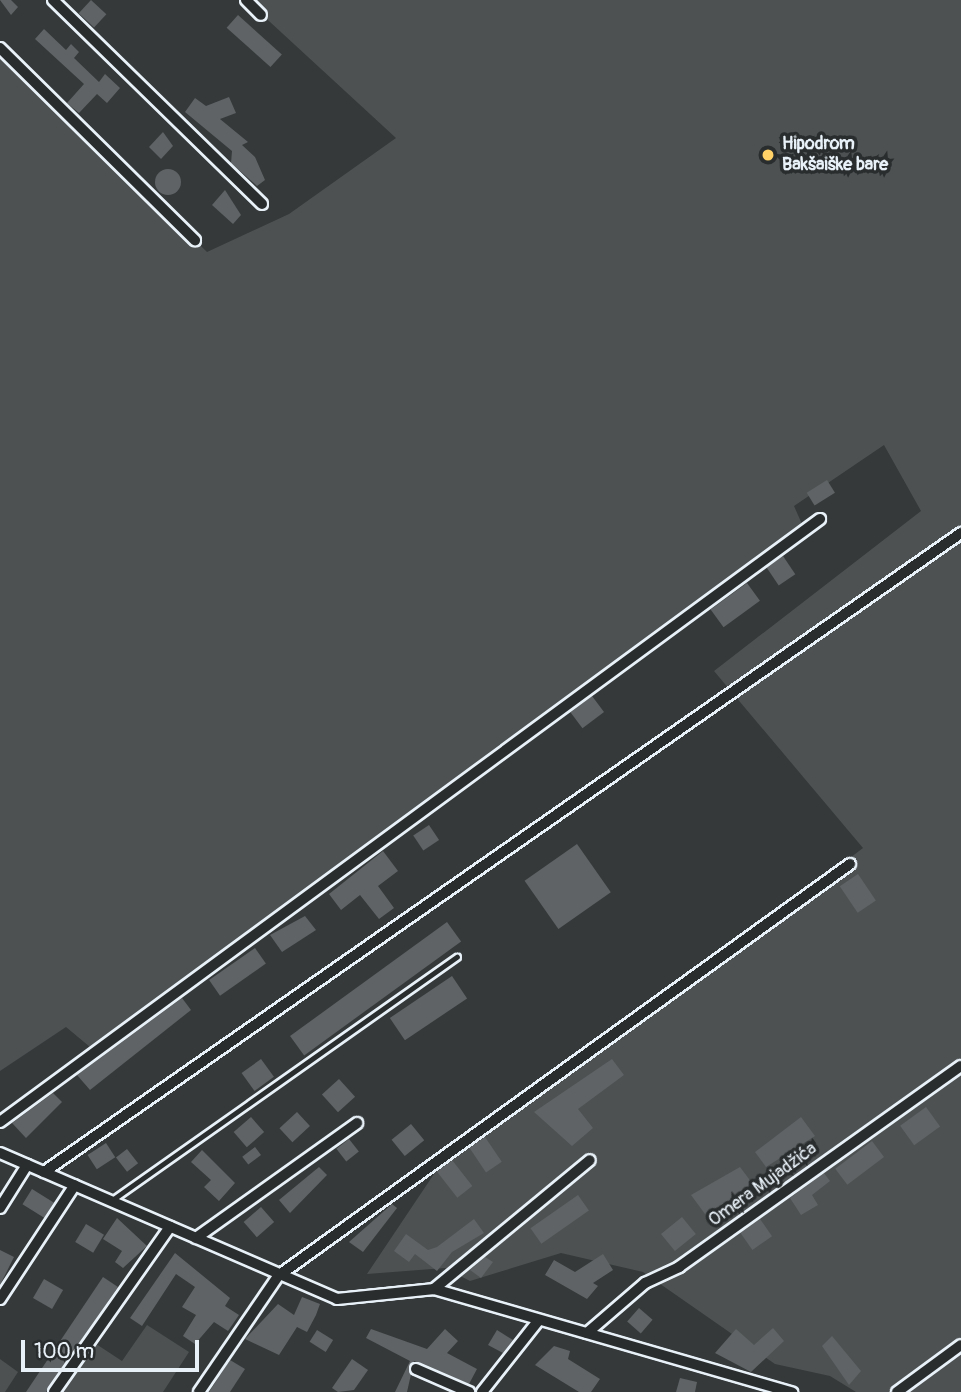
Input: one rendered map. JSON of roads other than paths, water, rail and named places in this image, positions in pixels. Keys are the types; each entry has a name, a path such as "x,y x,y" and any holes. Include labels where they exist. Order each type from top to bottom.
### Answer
{"street":[{"path":"52,0 262,204"},
{"path":"246,0 261,15"},
{"path":"0,48 195,240"},
{"path":"0,1122 820,519"},
{"path":"44,1172 961,533"},
{"path":"199,1392 278,1276 850,864"},
{"name":"Omera Mujadžića","path":"587,1333 645,1283 679,1267 961,1066"},
{"path":"196,1238 357,1123"},
{"path":"0,1153 278,1276 337,1299 434,1289 792,1392"},
{"path":"434,1289 590,1160"},
{"path":"0,1208 27,1165"},
{"path":"0,1299 75,1185"},
{"path":"54,1392 170,1227"},
{"path":"482,1392 538,1321"},
{"path":"897,1392 961,1345"},
{"path":"416,1369 469,1392"}],"lane":[{"path":"110,1201 457,957"}],"place":[{"name":"Hipodrom Bakšaiške bare","path":"768,155"}]}
